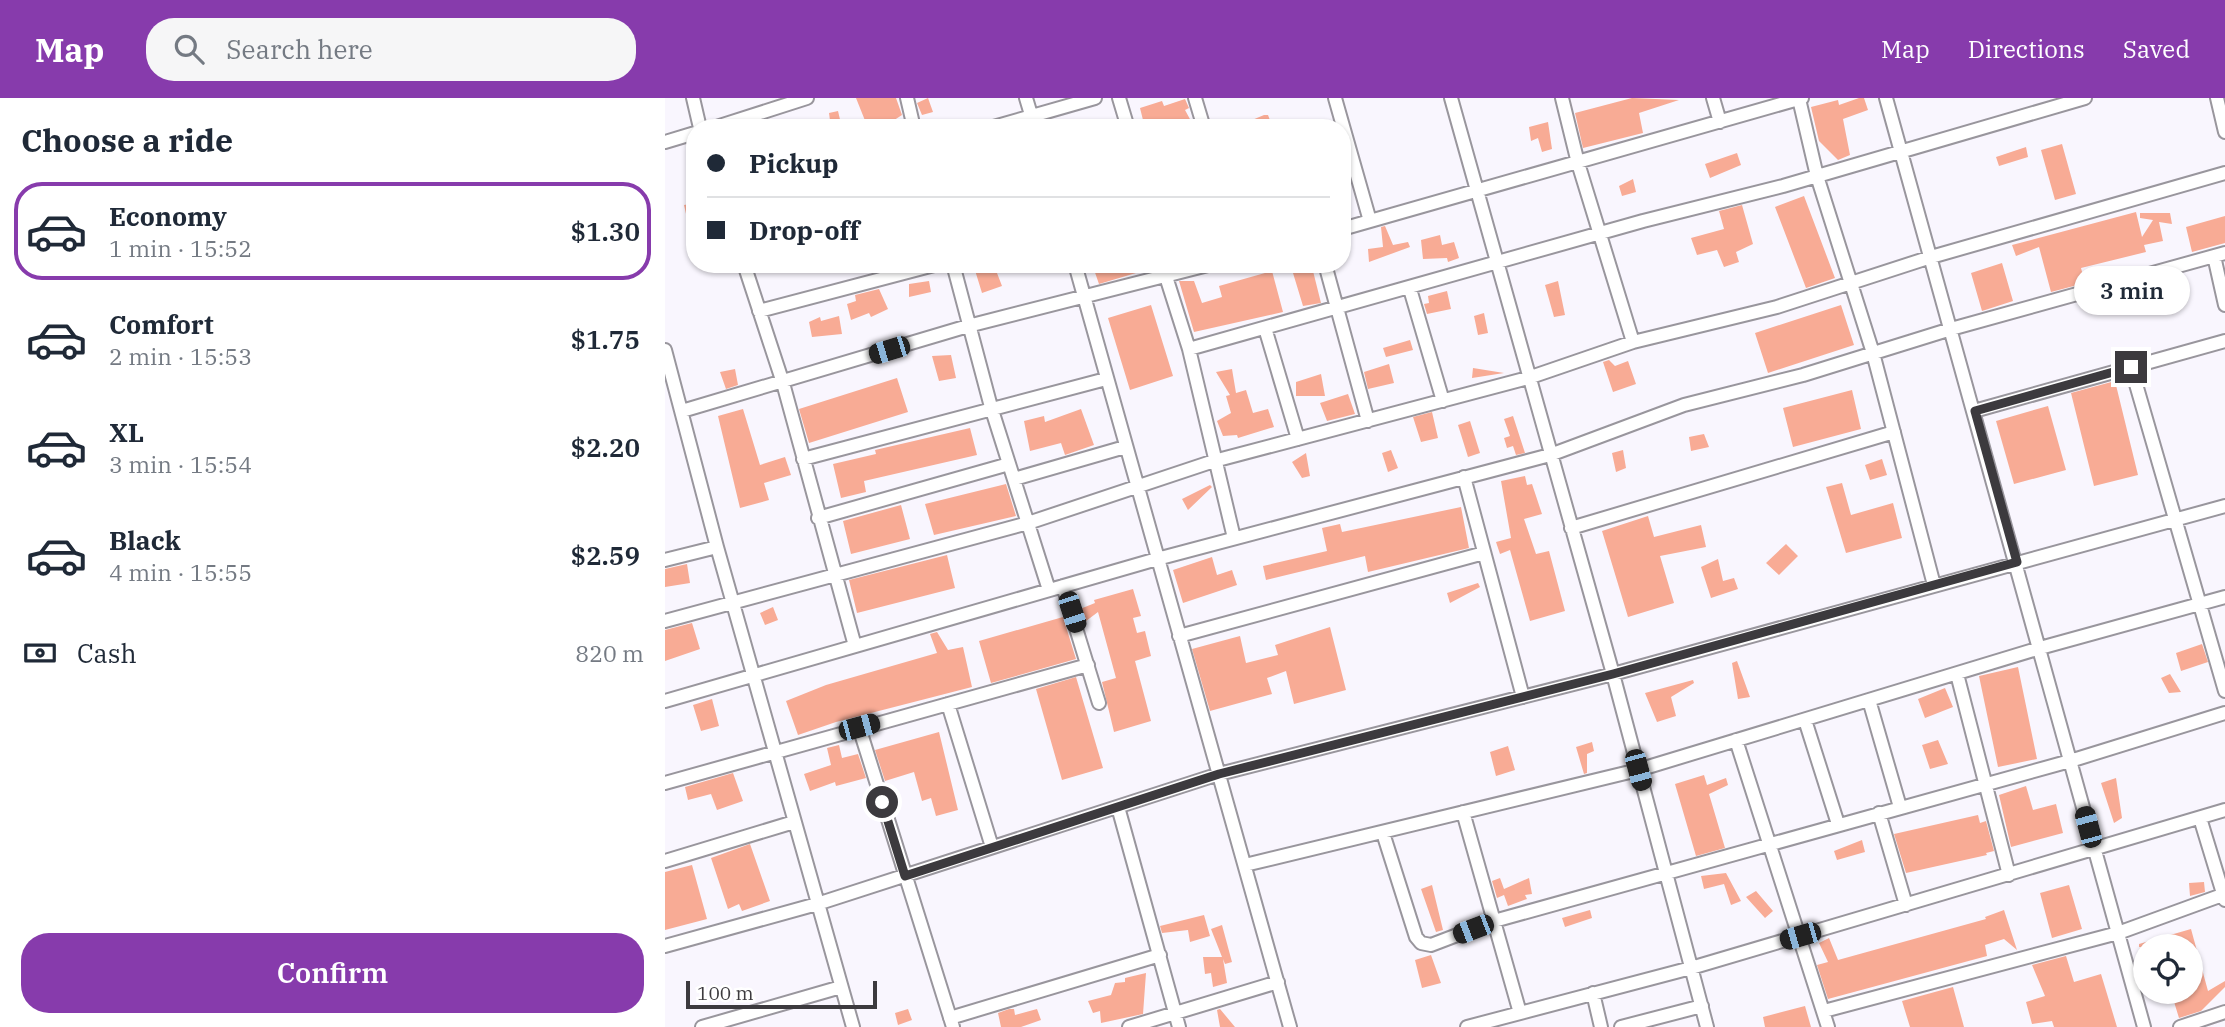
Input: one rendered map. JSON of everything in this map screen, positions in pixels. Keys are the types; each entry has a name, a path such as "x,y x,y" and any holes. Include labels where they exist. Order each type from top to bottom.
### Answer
{"street":[{"path":"693,98 698,119"},
{"path":"741,119 807,98"},
{"path":"908,98 912,119"},
{"path":"1026,98 1032,119"},
{"path":"1041,119 1095,98"},
{"path":"1119,98 1125,119"},
{"path":"1195,98 1201,119"},
{"path":"1335,98 1340,119"},
{"path":"1451,98 1613,674 1707,1027"},
{"path":"1562,98 1578,163 1633,342"},
{"path":"1713,98 1720,122"},
{"path":"1351,226 1800,98 1817,176 1873,353 1934,585"},
{"path":"1886,98 2144,1027"},
{"path":"1189,349 1410,289 1600,233 1817,176 2085,98"},
{"path":"2217,98 2225,132"},
{"path":"665,142 686,136"},
{"path":"1351,161 1370,221"},
{"path":"665,621 1028,523 1214,461 1528,378 1633,342 1777,307 1931,257 2225,173"},
{"path":"665,701 1157,559 1550,455 1684,405 1803,375 1951,329 2220,255 2225,305"},
{"path":"747,273 783,383 855,646"},
{"path":"759,311 904,273"},
{"path":"955,273 991,407 1049,590"},
{"path":"1078,273 1105,379 1290,1027"},
{"path":"682,411 968,326 1086,298 1156,273"},
{"path":"1165,273 1189,349 1234,538"},
{"path":"1327,273 1368,421"},
{"path":"1410,289 1443,401"},
{"path":"1265,328 1298,439"},
{"path":"1975,411 2225,341"},
{"path":"665,350 732,602 853,1027"},
{"path":"2131,367 2225,691"},
{"path":"803,459 991,407 1105,379"},
{"path":"1571,528 1894,432"},
{"path":"1014,479 1125,447"},
{"path":"818,518 1009,464"},
{"path":"1464,478 1523,697"},
{"path":"665,946 817,904 1219,774 1613,674 2225,506"},
{"path":"665,560 717,547"},
{"path":"1179,636 1484,553"},
{"path":"1063,586 1099,704"},
{"path":"1245,865 1638,770 2040,648 2225,597"},
{"path":"665,783 1088,665"},
{"path":"1957,674 1983,785 2009,875"},
{"path":"1869,700 1900,807"},
{"path":"948,704 992,847"},
{"path":"1383,833 1416,937 1421,943 1431,945 1494,921 2070,761 2225,713"},
{"path":"1805,720 1838,824"},
{"path":"859,727 952,1023 1160,955"},
{"path":"1736,740 1771,842 1828,1027"},
{"path":"1118,807 1179,1027"},
{"path":"1467,1027 1691,968 2225,810"},
{"path":"1464,812 1520,1013"},
{"path":"1879,813 1906,905"},
{"path":"1824,1012 2118,933 2224,896 2200,818"},
{"path":"665,861 794,822"},
{"path":"1129,1027 1278,982"},
{"path":"702,1027 841,987"},
{"path":"1593,993 1601,1027"},
{"path":"1621,1027 1702,1006"},
{"path":"2180,1027 2225,1013"}],"building":[{"path":"856,98 896,98 902,115 896,119 864,119"},
{"path":"928,98 933,112 922,115 917,103"},
{"path":"1632,98 1679,100 1639,113 1643,133 1583,148 1575,113"},
{"path":"1864,98 1868,110 1843,119 1850,155 1838,160 1819,141 1811,107 1838,100 1839,105"},
{"path":"1185,99 1189,108 1185,110 1190,119 1143,119 1140,108 1162,101 1164,106"},
{"path":"838,111 840,119 830,119 829,113"},
{"path":"1268,115 1270,119 1254,119"},
{"path":"1548,122 1552,149 1542,152 1538,138 1531,141 1529,127"},
{"path":"2062,144 2076,194 2055,200 2041,150"},
{"path":"2026,147 2028,157 1999,166 1996,157"},
{"path":"1737,153 1741,165 1710,178 1705,164"},
{"path":"1633,179 1636,192 1622,196 1619,186"},
{"path":"1804,196 1835,278 1806,288 1775,207"},
{"path":"1742,205 1753,244 1736,252 1739,262 1724,267 1717,250 1697,255 1691,238 1724,229 1719,211"},
{"path":"2136,212 2142,237 2153,220 2140,218 2140,213 2170,213 2172,224 2159,222 2163,241 2144,245 2146,252 2081,268 2085,283 2051,292 2039,247 2016,256 2012,245"},
{"path":"2225,216 2225,243 2192,252 2186,227"},
{"path":"1385,226 1393,245 1408,242 1410,247 1369,262 1368,249 1383,247 1381,227"},
{"path":"1440,235 1442,245 1454,242 1459,258 1448,262 1447,258 1423,259 1421,240"},
{"path":"2002,263 2013,301 1982,311 1971,273"},
{"path":"976,273 997,273 1002,286 982,293"},
{"path":"1095,273 1136,273 1099,284"},
{"path":"1273,273 1283,312 1194,332 1179,281 1194,281 1202,303 1222,297 1219,286"},
{"path":"1293,273 1314,273 1321,303 1303,306"},
{"path":"929,281 931,292 909,297 909,284"},
{"path":"1558,281 1565,315 1554,317 1545,285"},
{"path":"879,289 888,309 871,317 869,313 851,320 847,304 856,301 855,295"},
{"path":"1447,291 1451,309 1427,314 1424,304 1429,303 1428,296"},
{"path":"1151,305 1173,376 1130,390 1108,318"},
{"path":"1841,305 1854,345 1768,373 1755,333"},
{"path":"1484,313 1488,333 1478,335 1474,316"},
{"path":"839,316 842,334 812,337 809,322 820,317 821,321"},
{"path":"1410,340 1413,350 1386,357 1383,348"},
{"path":"951,355 956,378 939,381 932,356"},
{"path":"1609,360 1615,366 1628,361 1636,384 1613,392 1603,362"},
{"path":"1389,364 1394,383 1368,389 1364,372"},
{"path":"1473,368 1504,373 1472,378"},
{"path":"735,369 738,385 726,389 720,372"},
{"path":"1232,369 1236,393 1246,390 1253,413 1268,409 1274,427 1238,438 1237,435 1223,436 1217,421 1231,413 1226,396 1230,395 1216,372"},
{"path":"1321,374 1325,396 1296,396 1296,382"},
{"path":"897,378 908,412 809,443 799,409"},
{"path":"2115,381 2138,475 2094,486 2071,393"},
{"path":"1852,390 1861,429 1793,447 1783,408"},
{"path":"1348,394 1355,414 1327,421 1320,403"},
{"path":"2048,406 2066,470 2014,484 1996,421"},
{"path":"743,409 760,465 785,457 791,475 764,483 769,500 740,508 718,416"},
{"path":"1081,409 1094,445 1065,455 1061,443 1030,451 1024,421 1044,416 1045,422"},
{"path":"1432,412 1438,438 1421,442 1413,417"},
{"path":"1513,416 1525,453 1516,455 1513,446 1507,448 1504,438 1510,436 1504,419"},
{"path":"1470,421 1480,453 1468,457 1458,425"},
{"path":"970,428 977,455 864,481 866,492 841,498 833,464 876,454 875,450"},
{"path":"1704,434 1709,447 1691,451 1689,437"},
{"path":"1391,450 1398,468 1388,472 1382,453"},
{"path":"1623,450 1626,468 1616,472 1612,453"},
{"path":"1306,453 1310,476 1302,478 1292,462"},
{"path":"1882,459 1887,475 1870,480 1865,465"},
{"path":"1525,476 1527,485 1532,484 1542,514 1524,519 1536,554 1549,551 1565,611 1530,621 1510,550 1500,554 1496,542 1511,538 1501,481"},
{"path":"1842,483 1851,515 1893,503 1902,538 1846,553 1826,487"},
{"path":"1006,484 1016,516 934,535 925,504"},
{"path":"1210,485 1212,487 1188,510 1182,499"},
{"path":"901,505 910,539 851,554 843,521"},
{"path":"1461,507 1469,548 1368,572 1365,556 1266,580 1263,566 1327,551 1322,528 1340,524 1342,532"},
{"path":"1648,516 1654,537 1701,525 1706,547 1660,556 1674,603 1628,617 1602,531"},
{"path":"1786,544 1798,556 1779,575 1766,563"},
{"path":"947,555 955,588 857,613 849,580"},
{"path":"1212,557 1217,575 1232,570 1237,585 1183,603 1173,570"},
{"path":"1718,559 1723,581 1734,578 1738,589 1711,598 1701,567"},
{"path":"687,564 690,583 665,587 665,569"},
{"path":"1478,583 1480,587 1450,603 1447,593"},
{"path":"1133,589 1141,616 1133,618 1137,633 1145,631 1151,656 1135,661 1151,721 1114,732 1102,682 1116,678 1098,612 1086,621 1080,609 1095,603 1094,600"},
{"path":"773,607 778,620 765,625 760,613"},
{"path":"1063,617 1076,659 991,683 979,641"},
{"path":"692,623 700,649 665,661 665,630"},
{"path":"1330,627 1346,690 1294,704 1286,671 1267,678 1272,694 1210,711 1192,649 1240,636 1246,663 1278,655 1275,645"},
{"path":"937,632 948,650 963,647 972,687 836,722 798,735 786,701 826,685 937,653 930,634"},
{"path":"2202,644 2208,662 2181,671 2176,653"},
{"path":"1737,661 1750,697 1738,699 1732,663"},
{"path":"2018,667 2037,759 1998,767 1979,676"},
{"path":"2170,674 2181,692 2169,693 2161,678"},
{"path":"1076,677 1103,768 1062,780 1036,689"},
{"path":"1693,680 1694,683 1671,697 1676,716 1657,722 1645,693"},
{"path":"1945,688 1953,707 1925,718 1918,699"},
{"path":"712,699 719,726 701,731 693,705"},
{"path":"939,732 958,810 936,816 931,798 922,801 914,772 885,781 875,750"},
{"path":"1938,740 1948,764 1930,769 1922,745"},
{"path":"1592,742 1594,751 1587,754 1587,773 1584,774 1576,747"},
{"path":"839,745 842,758 858,754 866,778 836,786 835,782 810,791 804,774 831,765 827,748"},
{"path":"1508,746 1515,770 1496,776 1490,752"},
{"path":"733,773 743,801 717,810 711,794 688,800 685,787"},
{"path":"1704,775 1707,785 1726,778 1728,785 1709,794 1725,848 1696,856 1675,784"},
{"path":"2116,778 2122,818 2114,823 2101,783"},
{"path":"2026,786 2033,810 2056,804 2063,833 2011,847 1999,795"},
{"path":"1978,815 1980,823 1986,821 1994,851 1986,853 1987,855 1906,873 1894,834"},
{"path":"1862,840 1865,852 1837,860 1834,851"},
{"path":"750,844 770,901 742,911 739,904 728,909 711,858"},
{"path":"692,865 707,919 665,930 665,872"},
{"path":"1726,873 1741,901 1731,905 1724,884 1704,889 1701,876"},
{"path":"1500,878 1504,889 1529,878 1532,894 1525,895 1527,899 1508,906 1504,895 1497,898 1492,881"},
{"path":"2204,882 2205,892 2190,896 2189,883"},
{"path":"1432,885 1443,930 1436,932 1421,889"},
{"path":"2069,885 2082,929 2052,938 2040,893"},
{"path":"1756,891 1773,911 1765,918 1746,897"},
{"path":"1590,910 1592,918 1565,927 1562,918"},
{"path":"2004,910 2017,950 2004,939 1985,945 1987,956 1828,999 1817,965 1828,962 1819,943 1829,938 1838,960 1986,919 1985,917"},
{"path":"1204,915 1210,936 1190,942 1188,930 1162,933 1160,926"},
{"path":"1222,925 1232,962 1225,964 1223,959 1227,983 1213,987 1211,973 1205,974 1203,957 1222,957 1211,929"},
{"path":"2191,929 2192,934 2174,934"},
{"path":"1431,955 1441,983 1422,988 1415,960"},
{"path":"2066,956 2074,982 2101,974 2117,1027 2054,1027 2052,1021 2032,1024 2026,1002 2045,996 2032,965"},
{"path":"1146,973 1143,1014 1101,1023 1100,1011 1093,1013 1088,1001 1111,995 1115,983 1125,982 1125,978"},
{"path":"2203,973 2208,991 2225,981 2225,987 2201,1011 2179,1018 2175,1004 2203,1004"},
{"path":"1953,987 1964,1027 1910,1027 1902,1001"},
{"path":"1805,1006 1811,1027 1765,1027 1763,1017"},
{"path":"908,1009 912,1020 898,1025 895,1013"},
{"path":"1014,1009 1015,1015 1037,1009 1041,1020 1021,1027 1001,1027 998,1013"},
{"path":"1220,1009 1235,1027 1220,1027 1217,1010"}],"route":[{"path":"882,802 905,876 1219,774 1613,674 2017,562 1975,411 2131,367"}]}
